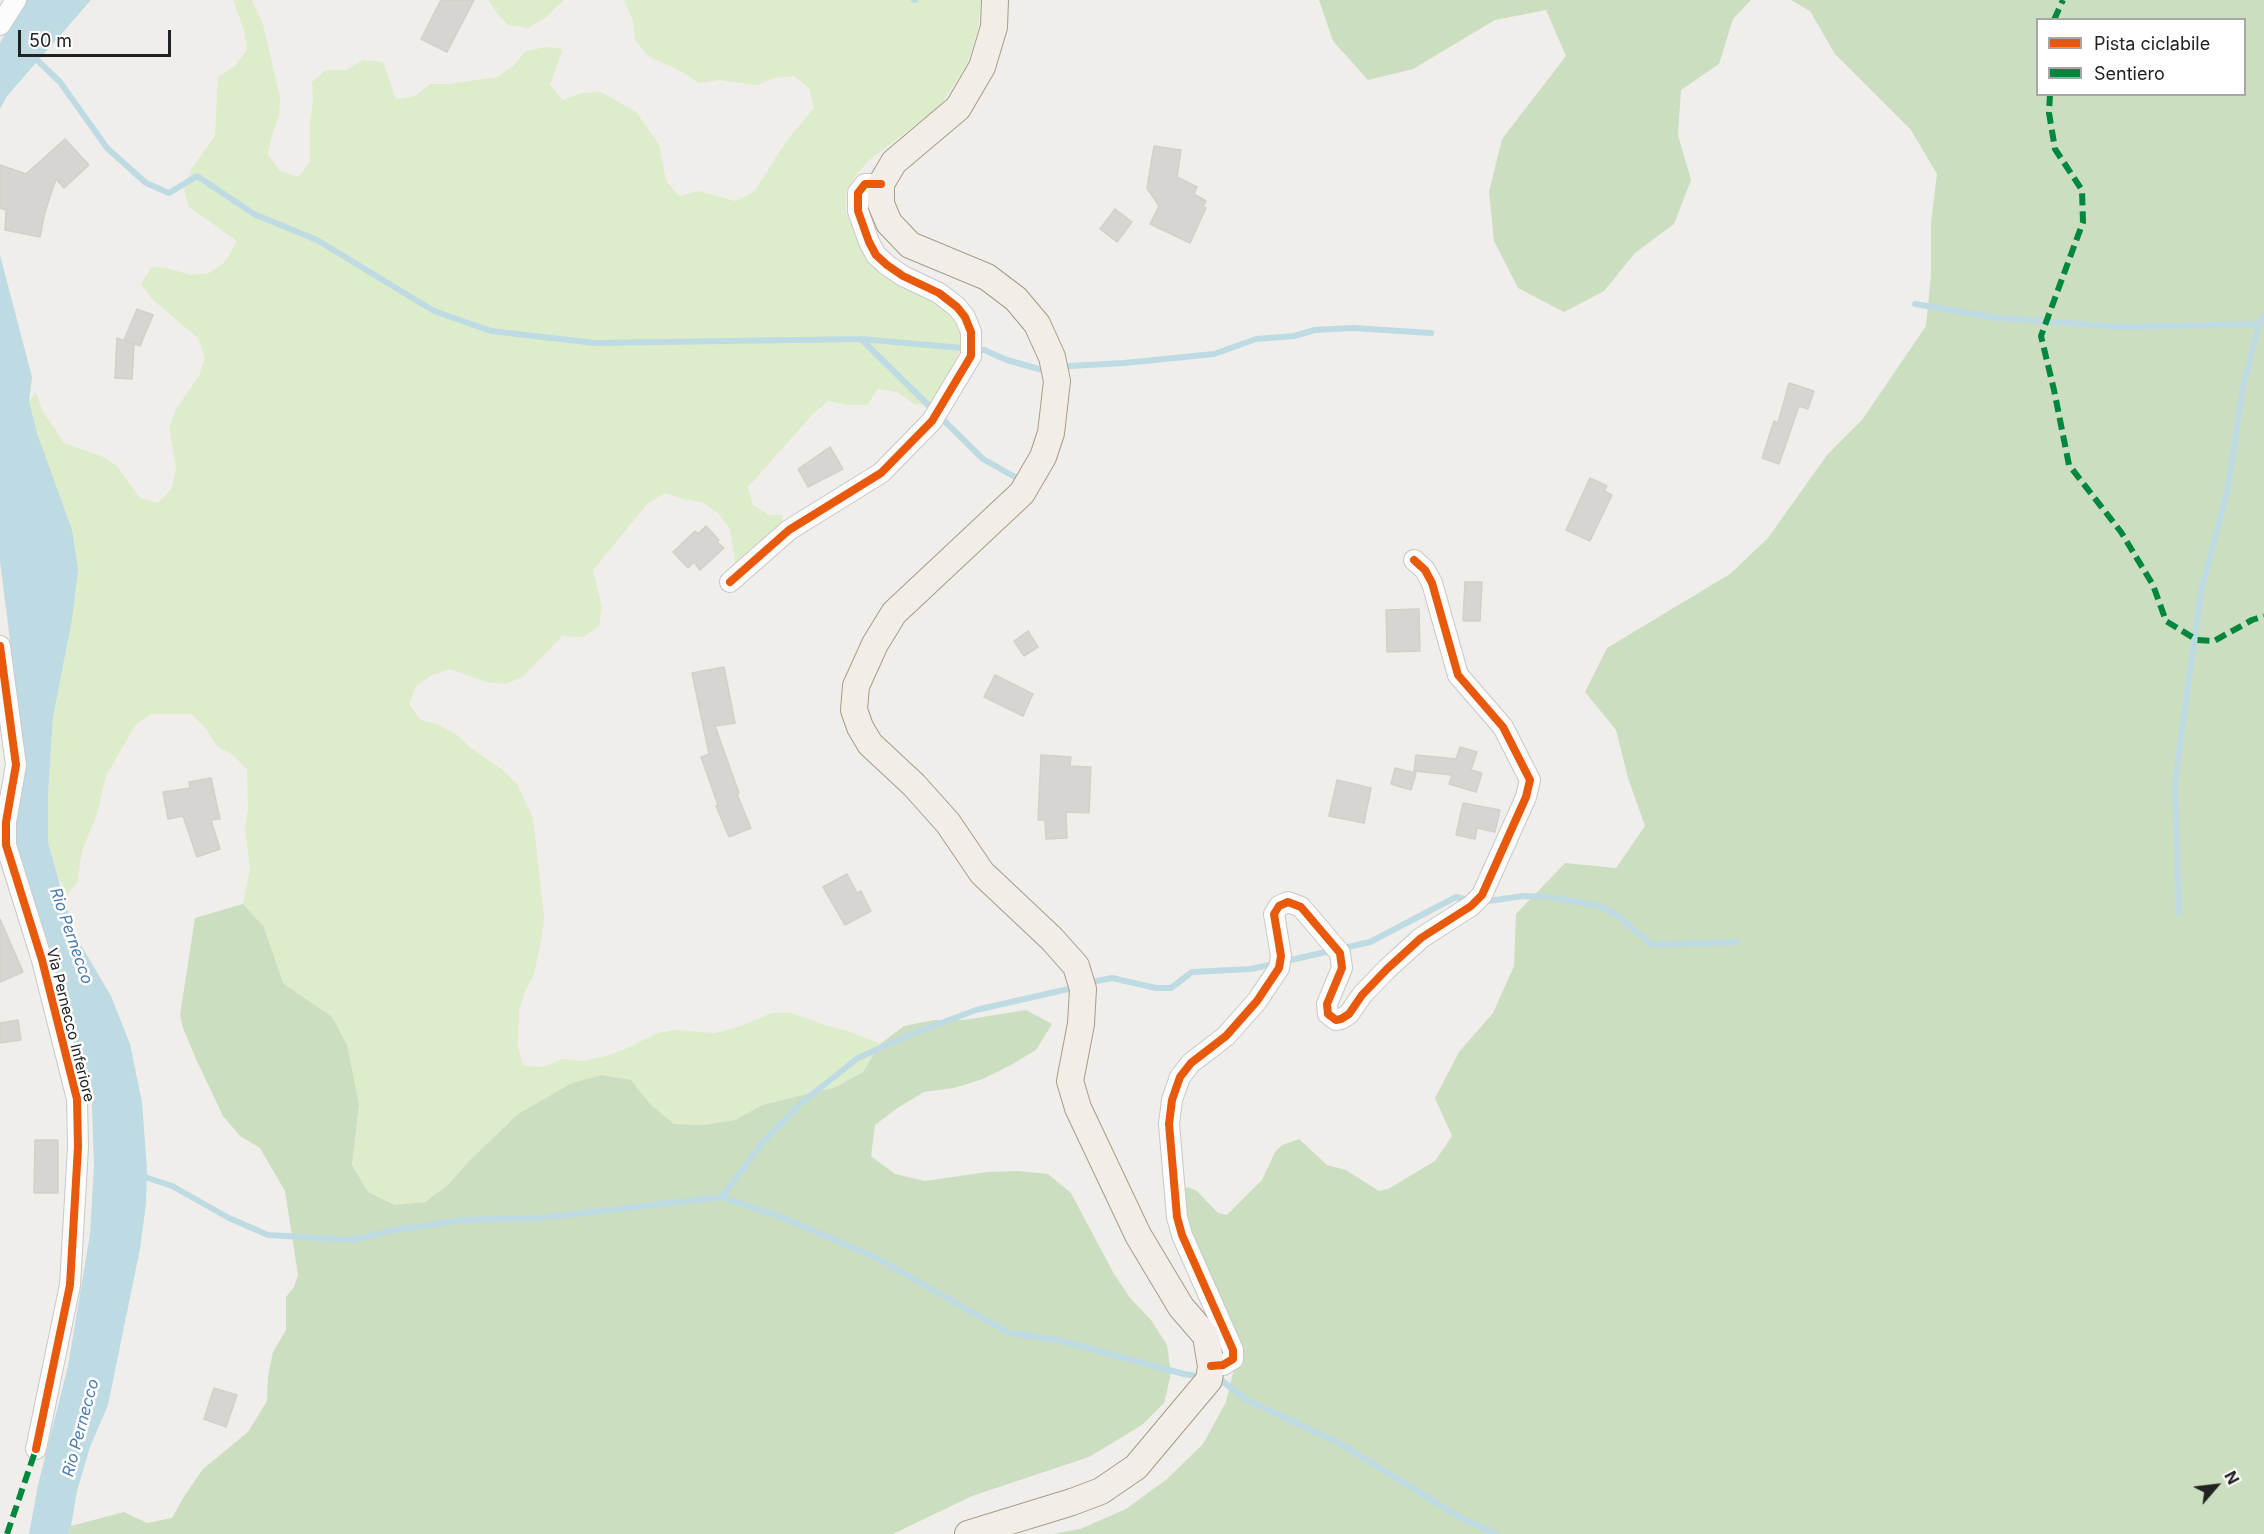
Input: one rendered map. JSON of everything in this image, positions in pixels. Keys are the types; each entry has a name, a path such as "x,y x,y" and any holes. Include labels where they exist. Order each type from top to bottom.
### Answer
{"main road":[{"path":"968,1534 1101,1491 1136,1467 1209,1380 1212,1366 1206,1336 1181,1306 1138,1235 1078,1108 1070,1081 1081,1024 1083,989 1076,966 1052,939 982,873 948,823 914,785 870,744 860,728 854,710 856,686 875,644 894,613 1022,493 1043,457 1051,433 1057,381 1052,357 1037,324 1016,299 987,277 910,245 889,222 881,204 881,184 894,162 958,108 982,67 994,27 995,0"}],"street":[{"path":"0,25 16,0"},
{"path":"730,582 789,530 881,473 932,421 970,356 971,332 965,317 957,307 939,292 903,276 887,265 876,255 869,242 858,211 858,193 865,184 881,184"},
{"path":"1212,1366 1223,1365 1233,1359 1233,1350 1182,1235 1177,1217 1169,1124 1172,1100 1180,1077 1191,1063 1226,1036 1257,1001 1280,968 1281,956 1274,914 1279,906 1288,902 1301,907 1340,953 1342,968 1327,1004 1328,1014 1336,1020 1341,1019 1349,1014 1362,995 1387,969 1421,938 1471,906 1482,895 1526,797 1530,780 1503,727 1458,675 1432,583 1425,570 1414,560"},
{"name":"Via Pernecco Inferiore","path":"0,646 16,765 6,822 6,845 42,960 77,1099 78,1159 70,1285 36,1449"}],"green space":[{"path":"233,0 252,0 263,24 280,97 279,116 268,154 280,171 298,177 310,162 312,82 326,70 346,70 363,60 383,62 396,99 415,96 430,84 449,84 498,77 514,65 526,51 546,47 563,49 550,85 563,100 581,93 601,92 636,112 659,144 666,181 679,196 699,191 735,201 754,192 785,143 814,108 809,88 794,76 774,78 757,85 719,80 699,83 648,56 635,40 633,21 623,0 981,0 978,29 967,64 941,105 867,162 846,193 846,212 859,243 890,280 941,307 955,321 963,338 958,356 933,406 914,404 897,392 878,389 867,405 848,405 828,401 813,414 748,487 753,505 769,515 783,515 781,528 736,568 730,529 718,513 702,502 665,493 648,503 593,570 602,607 599,626 583,637 562,636 523,677 505,684 486,682 450,669 432,675 416,686 409,704 421,720 439,725 457,735 471,748 503,770 517,784 533,818 544,917 534,974 519,1010 518,1048 524,1066 544,1067 562,1059 582,1061 602,1057 621,1051 657,1033 677,1030 715,1033 735,1028 772,1013 791,1013 880,1044 863,1072 836,1087 762,1105 735,1120 704,1125 674,1124 651,1105 631,1080 601,1075 572,1083 518,1114 470,1160 449,1184 425,1202 395,1205 368,1192 352,1165 359,1105 308,1000 283,983 264,927 243,904 250,868 245,829 248,809 247,769 233,755 217,746 192,714 152,714 136,724 106,776 97,814 82,851 77,883 68,894 58,877 48,842 48,796 53,717 72,620 29,401 36,392 42,410 64,443 101,456 117,466 140,498 158,503 172,488 176,468 169,427 176,409 199,376 205,357 198,338 153,300 141,284 152,267 171,269 190,275 209,273 225,262 237,241 188,206 184,187 192,168 215,136 218,77 235,66 247,50 244,30"},
{"path":"488,0 564,0 545,18 528,28 508,25"},
{"path":"1319,0 1751,0 1733,19 1719,64 1681,90 1678,135 1691,180 1674,224 1635,253 1604,291 1564,312 1518,288 1494,241 1489,192 1502,139 1566,56 1546,10 1495,20 1413,69 1368,80 1333,41"},
{"path":"1791,0 2264,0 2264,1534 1053,1534 1080,1529 1126,1509 1167,1479 1203,1444 1226,1402 1238,1352 1200,1263 1179,1191 1188,1187 1197,1191 1218,1213 1227,1215 1262,1180 1275,1152 1282,1145 1299,1139 1327,1165 1346,1170 1379,1191 1388,1189 1435,1161 1452,1136 1435,1098 1459,1052 1493,1013 1514,966 1516,914 1565,863 1616,868 1645,826 1628,778 1616,730 1585,692 1607,648 1730,574 1768,538 1827,455 1862,420 1926,326 1931,275 1931,223 1937,174 1911,130 1835,54 1810,11"},
{"path":"243,904 264,927 283,983 332,1017 347,1045 359,1105 352,1165 368,1192 395,1205 425,1202 449,1184 470,1160 518,1114 572,1083 601,1075 631,1080 651,1105 674,1124 704,1125 735,1120 762,1105 836,1087 863,1072 880,1044 904,1026 934,1020 964,1020 1026,1010 1052,1024 1036,1050 1009,1066 983,1079 954,1088 924,1092 899,1107 875,1125 871,1156 895,1174 925,1181 987,1172 1018,1171 1048,1174 1071,1193 1114,1274 1131,1299 1151,1320 1167,1345 1171,1374 1164,1403 1142,1425 1089,1457 972,1496 893,1534 68,1534 71,1526 124,1512 147,1523 172,1518 203,1469 248,1432 267,1401 268,1376 273,1352 286,1330 286,1297 294,1287 298,1275 285,1191 260,1148 240,1136 223,1116 196,1059 180,1015 195,918"}],"water":[{"path":"26,0 91,0 7,96 0,109 0,43"},
{"name":"Rio Pernecco","path":"0,255 32,377 29,401 37,433 72,530 78,569 72,620 53,717 48,796 48,842 78,940 111,996 130,1044 142,1102 147,1169 146,1204 140,1249 108,1405 90,1447 77,1491 68,1534 29,1534 38,1485 68,1366 90,1234 94,1166 91,1080 87,1068 74,1056 11,842 24,752 0,561"}],"building":[{"path":"441,0 474,0 447,52 421,39"},
{"path":"65,139 89,165 64,188 56,179 45,212 40,237 5,230 6,210 0,208 0,165 26,174"},
{"path":"1154,146 1181,150 1177,177 1197,187 1194,194 1206,201 1203,207 1206,208 1190,243 1150,224 1159,206 1147,188"},
{"path":"1115,209 1132,222 1117,242 1100,229"},
{"path":"137,309 153,315 140,346 124,340"},
{"path":"117,338 134,344 132,379 115,378"},
{"path":"1789,383 1814,391 1808,409 1799,406 1779,464 1762,458 1774,421 1778,423"},
{"path":"830,447 843,469 808,487 798,469"},
{"path":"1590,478 1607,486 1604,491 1612,495 1590,541 1566,530"},
{"path":"706,526 724,548 700,570 694,562 688,568 673,552 695,531 698,534"},
{"path":"1465,582 1482,582 1480,621 1463,621"},
{"path":"1419,609 1420,651 1387,652 1386,610"},
{"path":"1028,631 1038,647 1024,656 1014,641"},
{"path":"724,667 735,723 715,726 739,793 737,794 751,828 729,837 716,806 718,805 701,757 709,754 692,673"},
{"path":"995,675 1033,694 1023,716 984,697"},
{"path":"1460,747 1477,752 1471,770 1482,773 1476,792 1449,784 1452,775 1414,771 1416,755 1456,759"},
{"path":"1041,755 1071,757 1070,766 1091,767 1089,813 1066,812 1067,838 1046,839 1045,820 1038,820"},
{"path":"1395,768 1416,773 1411,790 1391,784"},
{"path":"211,778 220,819 211,820 220,849 197,857 183,816 168,819 163,792 190,788 189,782"},
{"path":"1337,780 1371,788 1364,823 1329,816"},
{"path":"1463,803 1500,810 1495,832 1477,828 1475,839 1456,835"},
{"path":"847,874 857,893 861,891 871,911 845,925 823,887"},
{"path":"0,919 23,972 0,982"},
{"path":"18,1020 21,1040 0,1043 0,1023"},
{"path":"35,1140 58,1140 58,1193 34,1193"},
{"path":"214,1388 237,1395 226,1427 204,1419"}],"waterway":[{"path":"32,55 60,82 107,148 146,183 169,193 197,176 254,214 317,240 434,311 491,331 595,343 861,339 984,350 1007,360 1049,372"},
{"path":"1915,304 1998,318 2121,327 2259,324"},
{"path":"2179,913 2175,782 2201,591 2228,488 2243,386 2259,324 2264,316"},
{"path":"1061,368 1214,354 1256,339 1294,336 1315,330 1353,328 1431,333"},
{"path":"861,339 983,459 1015,477"},
{"path":"1482,902 1523,896 1550,897 1599,906 1617,915 1652,945 1737,942"},
{"path":"1087,983 1112,978 1156,988 1171,988 1192,972 1251,969 1370,942 1456,897 1469,900"},
{"path":"722,1197 763,1142 800,1104 858,1058 909,1035 976,1010 1077,987"},
{"path":"139,1175 172,1186 229,1218 268,1235 353,1240 395,1230 462,1220 541,1218 722,1197 776,1215 873,1256 1009,1333 1058,1340 1203,1377"},
{"path":"1216,1379 1221,1380 1247,1400 1341,1444 1461,1518 1496,1534"}],"marked path":[{"path":"2055,18 2063,0"},
{"path":"2050,96 2049,113 2055,149 2082,190 2083,222 2041,336 2069,465 2121,532 2153,585 2166,621 2197,640 2214,641 2264,616"},
{"path":"7,1534 36,1449"}],"cycle path":[{"path":"730,582 789,530 881,473 932,421 971,356 971,332 965,317 957,307 939,293 903,276 887,265 876,255 869,242 858,211 858,193 865,184 881,184"},
{"path":"1211,1366 1223,1365 1233,1359 1233,1350 1182,1235 1177,1217 1169,1124 1172,1100 1180,1077 1191,1063 1226,1036 1257,1001 1279,968 1281,956 1274,914 1279,906 1288,902 1301,907 1340,953 1342,968 1327,1004 1328,1014 1336,1020 1341,1019 1349,1014 1362,995 1387,969 1421,938 1471,906 1482,895 1526,797 1530,780 1503,727 1458,675 1432,583 1425,570 1414,560"},
{"path":"0,646 16,765 6,822 6,845 42,960 77,1099 78,1147 70,1285 36,1449"}]}
